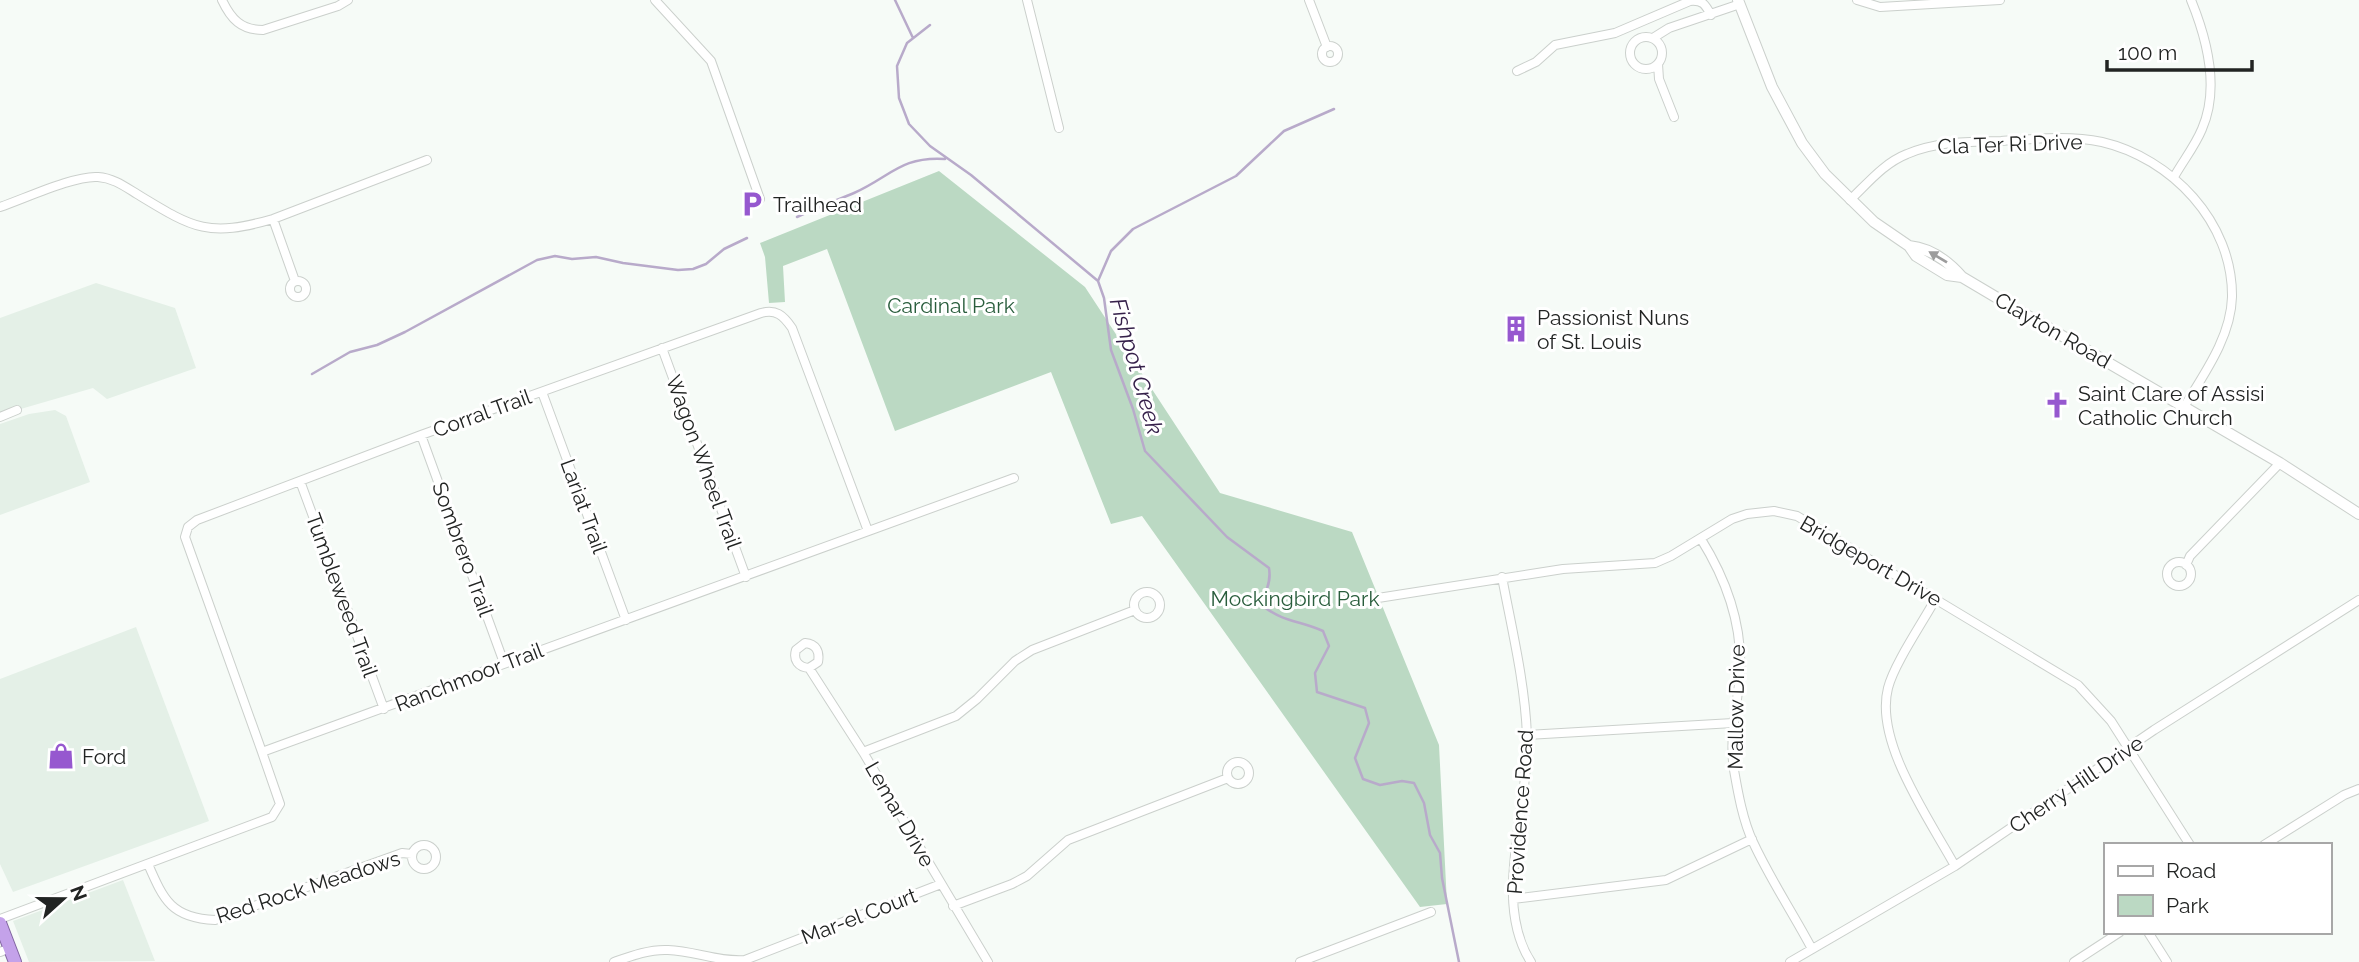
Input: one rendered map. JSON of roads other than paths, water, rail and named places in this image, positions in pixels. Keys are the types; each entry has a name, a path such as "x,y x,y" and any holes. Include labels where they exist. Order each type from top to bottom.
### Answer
{"highway":[{"path":"0,921 5,950 15,962"}],"main road":[{"name":"Clayton Road","path":"1739,2 1772,87 1812,159 1874,222 1909,246 1916,256 1947,275 1962,277 2280,463 2359,514"}],"street":[{"path":"222,0 229,15 238,24 263,30 338,6 348,0"},
{"path":"655,0 711,61 761,199"},
{"path":"1027,0 1059,128"},
{"path":"1309,0 1327,47"},
{"path":"1857,0 1880,7 2000,0"},
{"path":"2174,177 2203,128 2210,93 2207,43 2191,0"},
{"path":"1517,71 1536,62 1555,45 1615,33 1690,1 1705,4 1711,15"},
{"path":"1657,64 1643,69 1634,64 1630,55 1632,46 1638,39 1653,38 1669,28 1711,15 1739,2"},
{"path":"1653,38 1662,50 1657,64 1659,79 1674,117"},
{"name":"Cla Ter Ri Drive","path":"1850,200 1885,166 1929,145 2074,138 2101,142 2139,155 2174,177 2196,199 2220,240 2227,258 2232,297 2223,338 2184,407"},
{"path":"0,207 81,179 97,177 116,181 183,222 198,227 228,229 273,219 427,160"},
{"path":"273,219 295,281"},
{"name":"Corral Trail","path":"262,752 185,537 188,527 197,520 421,435 772,311 780,314 792,328 868,531"},
{"name":"Wagon Wheel Trail","path":"662,348 746,576"},
{"name":"Lariat Trail","path":"542,392 626,620"},
{"path":"0,417 17,410"},
{"name":"Sombrero Trail","path":"421,435 504,663"},
{"path":"2186,565 2190,556 2280,463"},
{"name":"Ranchmoor Trail","path":"262,752 1014,478"},
{"name":"Tumbleweed Trail","path":"300,481 384,709"},
{"name":"Bridgeport Drive","path":"1378,598 1563,569 1655,563 1732,519 1747,514 1774,511 1797,516 2078,685 2111,721 2189,843"},
{"name":"Mallow Drive","path":"1700,539 1725,583 1737,635 1740,671 1733,723 1733,767 1752,839 1770,877 1812,949"},
{"name":"Providence Road","path":"1502,578 1520,673 1527,735 1525,784 1515,859 1513,899 1520,940 1531,962"},
{"path":"1936,598 1891,678 1887,689 1886,715 1895,757 1955,866"},
{"name":"Cherry Hill Drive","path":"1790,962 1955,866 2129,748 2359,600"},
{"path":"863,752 956,716 1015,661 1032,650 1135,610"},
{"name":"Lemar Drive","path":"809,668 863,752 988,962"},
{"path":"1527,735 1733,723"},
{"path":"0,921 275,815 280,804 279,798 262,752"},
{"path":"953,906 1027,876 1068,840 1228,778"},
{"path":"2267,843 2344,795 2359,789"},
{"path":"1513,899 1666,880 1752,839"},
{"name":"Red Rock Meadows","path":"148,864 160,893 178,912 194,919 215,920 402,853 412,854"},
{"name":"Mar-el Court","path":"614,962 666,949 722,961 745,960 941,884"},
{"path":"1300,962 1431,912"},
{"path":"2074,962 2117,934"},
{"path":"2149,934 2167,962"}],"waterway":[{"path":"895,0 913,38"},
{"name":"Fishpot Creek","path":"930,25 907,43 897,66 899,98 909,124 930,146 971,175 1098,281 1104,298 1111,350 1145,451 1227,537 1269,568 1264,607 1279,616 1323,631 1329,646 1315,673 1317,692 1365,708 1369,723 1355,758 1363,779 1380,785 1402,781 1414,783 1424,803 1430,835 1440,853 1442,878 1459,962"},
{"path":"1098,281 1111,251 1133,229 1236,176 1284,131 1334,109"},
{"path":"797,217 854,193 906,164 945,159"},
{"path":"312,374 350,352 377,345 405,332 537,260 555,256 572,259 596,257 678,270 693,269 706,264 724,249 747,238"}],"place":[{"name":"Trailhead","path":"752,204"},
{"name":"Passionist Nuns of St. Louis","path":"1516,329"},
{"name":"Saint Clare of Assisi Catholic Church","path":"2057,405"},
{"name":"Ford","path":"61,756"}],"park label":[{"name":"Cardinal Park","path":"951,305"},
{"name":"Mockingbird Park","path":"1295,598"}]}
